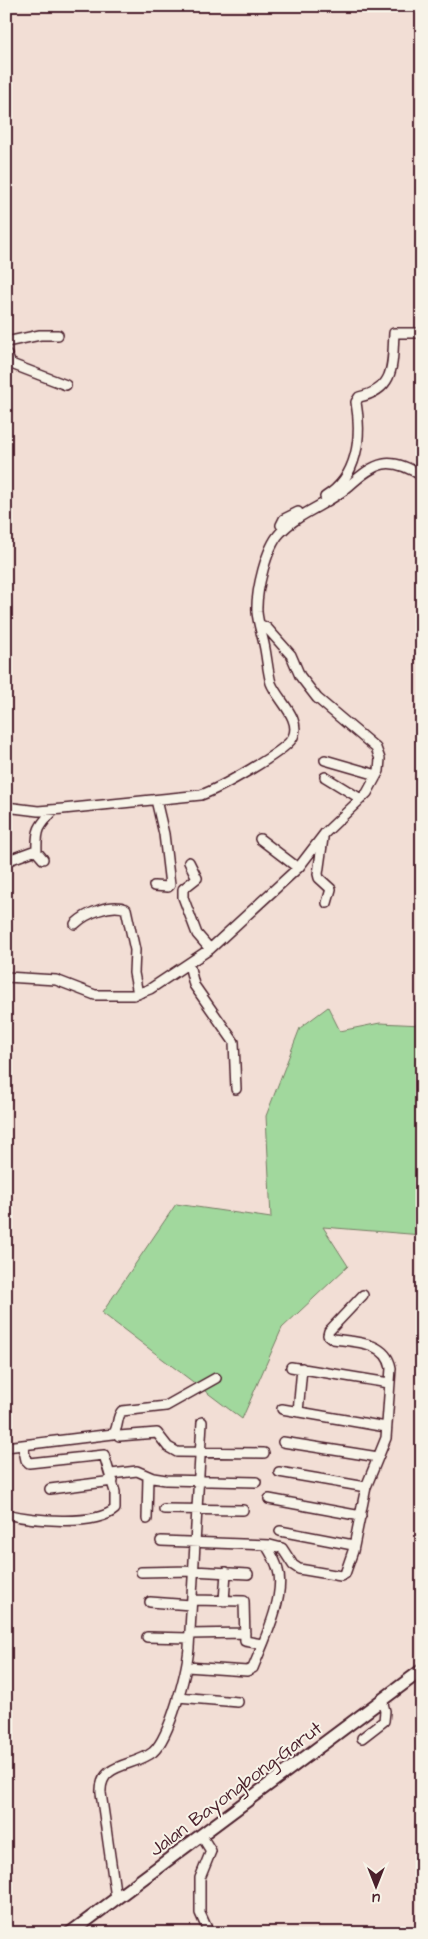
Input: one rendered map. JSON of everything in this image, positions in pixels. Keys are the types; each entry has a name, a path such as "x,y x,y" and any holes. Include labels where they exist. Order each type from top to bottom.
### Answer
{"main road":[{"name":"Jalan Bayongbong-Garut","path":"70,1933 422,1670"}],"street":[{"path":"284,528 281,525 284,519 332,493 352,468 360,425 356,402 359,397 378,391 384,386 392,368 394,333 422,333"},
{"path":"6,342 40,335 58,335"},
{"path":"6,353 10,362 14,365 66,385"},
{"path":"6,807 38,811 187,798 208,792 266,760 292,739 295,729 293,718 279,699 271,682 257,612 265,567 272,546 284,528 297,518 336,497 376,466 392,462 401,464 422,476"},
{"path":"6,977 56,980 95,995 138,994 150,990 189,964 207,945 295,865 358,797 368,793 380,759 376,748 363,735 317,698 300,676 291,655 267,628 260,625"},
{"path":"324,760 374,774"},
{"path":"325,777 358,797"},
{"path":"154,886 168,887 170,885 164,834 156,800"},
{"path":"43,859 38,856 36,850 40,824 54,810"},
{"path":"323,836 318,874 319,878 331,889 327,903"},
{"path":"260,839 295,865"},
{"path":"6,862 36,850"},
{"path":"189,862 197,878 183,889 182,893 197,934 207,945"},
{"path":"75,924 97,911 116,907 126,909 135,950 134,973 138,994"},
{"path":"189,964 194,985 234,1042 236,1090"},
{"path":"161,1541 268,1545 282,1548 293,1566 299,1569 341,1576 346,1572 361,1516 366,1487 386,1438 390,1361 378,1348 332,1339 328,1336 329,1331 364,1295"},
{"path":"291,1367 389,1384"},
{"path":"298,1412 302,1368"},
{"path":"6,1447 112,1434 116,1429 119,1414 122,1412 166,1406 216,1378"},
{"path":"282,1409 386,1427"},
{"path":"116,1898 101,1793 102,1782 107,1773 148,1755 156,1748 163,1738 187,1667 202,1422"},
{"path":"120,1436 157,1433 173,1451 264,1453"},
{"path":"283,1442 378,1458"},
{"path":"6,1514 48,1522 90,1518 112,1512 115,1505 112,1477 106,1458 102,1454 29,1463 26,1460 23,1446"},
{"path":"50,1489 112,1477 137,1470 148,1476 166,1480 256,1482"},
{"path":"279,1472 366,1487"},
{"path":"147,1519 148,1476"},
{"path":"268,1498 361,1516"},
{"path":"164,1509 243,1510"},
{"path":"280,1531 353,1545"},
{"path":"187,1667 250,1670 262,1644 278,1598 280,1581 275,1560 268,1545"},
{"path":"141,1572 193,1571 248,1574"},
{"path":"224,1601 226,1572"},
{"path":"150,1602 246,1602 246,1641 262,1644"},
{"path":"147,1637 245,1633"},
{"path":"178,1697 238,1702"},
{"path":"362,1738 384,1721 385,1711 382,1700"},
{"path":"201,1835 211,1852 200,1878 200,1913 208,1933"}],"green space":[{"path":"328,1007 340,1031 380,1023 422,1025 422,1235 323,1227 348,1266 282,1328 242,1419 102,1313 176,1204 271,1218 266,1116 300,1028"}]}
